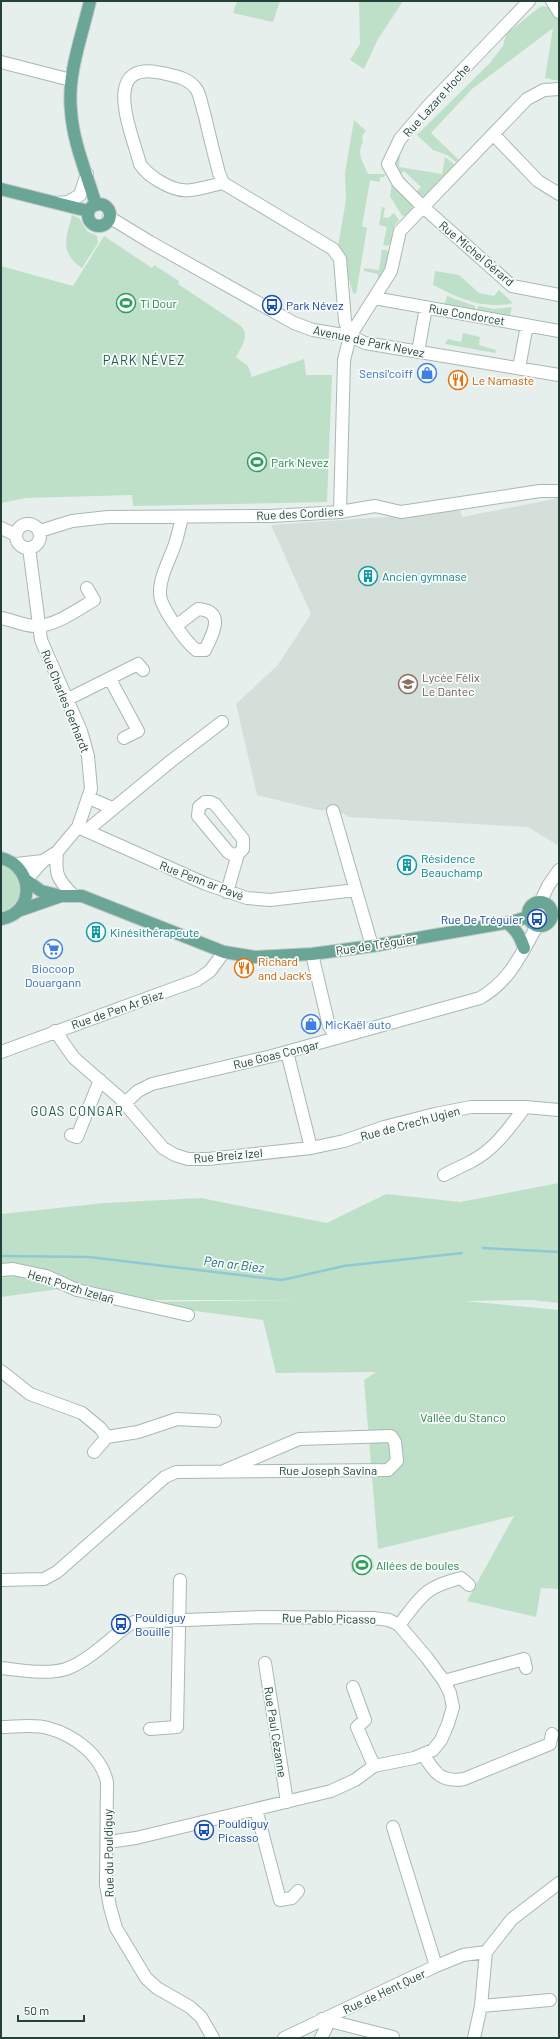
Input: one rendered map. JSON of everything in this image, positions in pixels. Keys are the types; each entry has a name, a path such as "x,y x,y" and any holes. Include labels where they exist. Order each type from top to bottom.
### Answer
{"main road":[{"path":"1,189 56,203 92,208 100,204 106,207 110,213 109,217 104,225 98,227 91,224 88,218 92,208 87,174 72,125 70,110 71,80 90,1"},
{"path":"1,858 16,864 26,880 26,896 18,911"},
{"name":"Rue de Tréguier","path":"26,880 41,891 94,900 224,952 263,958 312,954 372,946 507,923 528,917"},
{"path":"1,919 9,917 18,911 67,895"},
{"path":"541,901 550,906 556,917 547,924 537,926 532,923 528,917 528,910 532,904 541,901"},
{"path":"507,923 515,929 520,936 524,948"}],"street":[{"name":"Rue Lazare Hoche","path":"422,206 398,182 388,164 400,139 429,105 529,1"},
{"path":"552,1 559,12"},
{"path":"1,62 71,80"},
{"path":"224,183 186,191 177,190 145,170 140,164 124,104 126,85 131,76 140,71 150,70 182,77 192,85 200,96 219,173 224,183 333,249 340,258 345,321 350,336"},
{"path":"340,512 344,360 350,336 391,271 400,231 422,206 527,99 544,90 559,89"},
{"path":"493,134 538,181 559,194"},
{"path":"56,203 68,202 80,195 87,174"},
{"name":"Rue Michel Gérard","path":"422,206 512,286 559,295"},
{"name":"Avenue de Park Nevez","path":"109,217 156,246 294,323 313,330 350,336 365,343 559,376"},
{"name":"Rue Condorcet","path":"374,298 559,331"},
{"path":"418,352 426,307"},
{"path":"519,368 527,325"},
{"name":"Rue des Cordiers","path":"40,531 72,521 90,518 271,516 340,512 375,506 401,512 460,502 559,491"},
{"path":"176,626 161,602 160,594 182,517"},
{"path":"1,528 16,535 20,545 29,548 39,542 40,531 32,524 25,524 19,528 16,535"},
{"name":"Rue Charles Gerhardt","path":"26,880 43,861 57,852 82,829 91,789 88,756 68,699 41,640 29,548"},
{"path":"1,618 38,626 50,623 94,600 87,588"},
{"path":"68,699 138,664 143,670"},
{"path":"110,679 138,731 124,738"},
{"path":"82,829 112,808 222,722"},
{"path":"89,798 112,808"},
{"path":"333,811 372,946"},
{"name":"Rue Penn ar Pavé","path":"82,829 227,892 247,898 270,900 356,890"},
{"path":"57,852 55,869 67,895"},
{"path":"227,892 238,854"},
{"name":"Rue Charles Gerhardt","path":"16,864 43,861"},
{"path":"541,901 552,879 559,870"},
{"name":"Rue Goas Congar","path":"125,1103 138,1091 152,1084 287,1052 480,998 494,990 506,979 537,926"},
{"name":"Rue de Pen Ar Biez","path":"1,1052 55,1031 179,988 197,980 210,971 224,952"},
{"path":"312,954 329,1026 337,1038"},
{"name":"Rue Breiz Izel","path":"55,1031 74,1058 125,1103 163,1148 175,1155 188,1159 208,1159 311,1148"},
{"path":"287,1052 311,1148"},
{"path":"71,1135 77,1137 100,1080"},
{"name":"Rue de Crec'h Ugien","path":"311,1148 344,1141 384,1127 435,1114 471,1107 525,1107 559,1110"},
{"path":"444,1175 474,1161 492,1146 505,1134 525,1107"},
{"name":"Hent Porzh Izelañ","path":"1,1270 13,1269 46,1276 77,1290 188,1315"},
{"path":"1,1371 30,1394 82,1413 107,1437"},
{"path":"94,1452 107,1437 138,1432 177,1419 215,1420"},
{"name":"Rue Joseph Savina","path":"1,1580 44,1579 57,1572 165,1477 176,1472 226,1470 388,1470 398,1461 395,1442 391,1436 300,1439 226,1470"},
{"path":"108,1842 136,1838 331,1791 369,1772 374,1766 414,1758 433,1750 442,1740 448,1724 452,1707 450,1693 444,1681 428,1658 399,1625 431,1588 442,1583 461,1578 469,1585"},
{"path":"150,1729 176,1727 180,1580"},
{"name":"Rue Pablo Picasso","path":"1,1668 50,1671 66,1669 78,1663 134,1622 310,1616 373,1618 389,1620 399,1625"},
{"path":"444,1681 524,1660 526,1668"},
{"name":"Rue Paul Cézanne","path":"265,1663 287,1802"},
{"path":"352,1687 365,1720 357,1727 374,1766"},
{"name":"Rue du Pouldiguy","path":"1,1727 47,1728 73,1740 95,1757 105,1774 107,1782 108,1842 106,1885 116,1928 146,1978 157,1988 190,2007 201,2017 213,2038"},
{"path":"423,1754 433,1770 443,1778 452,1781 464,1779 550,1744 552,1734"},
{"path":"256,1809 280,1900 292,1898 298,1891"},
{"path":"393,1827 436,1966"},
{"path":"474,2038 481,2006 486,1952 512,1919 559,1883"},
{"name":"Rue de Hent Quer","path":"284,2038 436,1966 463,1955 486,1952"},
{"path":"481,2006 550,2000"},
{"path":"322,2019 393,2037"},
{"path":"321,2038 326,2028 322,2019"}],"shaded area":[{"name":"Lycée Félix Le Dantec","path":"559,498 559,846 528,827 349,817 338,811 318,810 257,795 236,704 278,665 311,614 271,525 399,516 459,506 462,517"}],"green space":[{"path":"237,1 280,1 273,22 233,13"},
{"path":"359,1 403,1 378,39 364,69 350,60 360,44"},
{"path":"541,6 551,7 559,19 559,81 545,78 553,28 472,89 431,133 459,160 456,162 447,155 433,150 417,135 490,63 503,46 506,34"},
{"path":"354,120 366,131 362,136 363,142 360,154 368,174 386,174 384,177 380,177 380,182 370,180 362,226 367,228 356,294 353,293 349,279 345,279 338,246 346,200 345,173"},
{"path":"400,155 399,167 442,174 445,157 454,164 455,168 430,193 422,197 415,193 421,187 404,171 400,174 393,166"},
{"path":"392,182 413,205 413,208 405,216 401,214 390,197"},
{"path":"382,207 385,208 383,217 388,218 394,213 399,220 394,226 390,244 388,246 383,245 387,227 379,225"},
{"path":"72,215 79,218 87,231 97,236 98,243 82,268 75,262 67,251 66,238"},
{"path":"104,236 152,268 154,265 179,281 178,284 241,326 244,330 245,337 243,345 236,357 248,366 252,377 304,359 306,375 332,375 327,502 133,506 132,495 26,498 1,503 1,266 73,286"},
{"path":"382,250 387,250 388,253 385,276 382,280 378,280 378,274 364,271 364,268 379,270"},
{"path":"435,271 459,275 479,293 494,296 499,290 513,303 502,305 482,304 472,302 452,294 433,285"},
{"path":"447,296 475,306 475,312 444,306"},
{"path":"478,306 494,309 512,307 509,319 477,313"},
{"path":"463,333 480,337 479,345 496,350 495,353 445,344 448,339 461,342"},
{"path":"1,863 15,874 21,889 20,897 16,904 10,910 1,914"},
{"name":"Vallée du Stanco","path":"559,1183 559,1303 532,1300 464,1301 559,1310 559,1589 541,1588 536,1617 467,1601 514,1516 378,1549 364,1380 376,1372 276,1373 263,1320 127,1302 305,1300 125,1300 81,1286 1,1297 1,1214 105,1203 201,1198 327,1223 386,1194 460,1202"},
{"name":"Allées de boules","path":"372,1558 374,1568 352,1572 350,1562"}],"waterway":[{"name":"Pen ar Biez","path":"483,1248 559,1252"},
{"name":"Pen ar Biez","path":"1,1256 89,1257 282,1280 344,1266 462,1253"}],"place":[{"name":"Ti Dour","path":"126,303"},
{"name":"Park Névez","path":"272,305"},
{"name":"Sensi'coiff","path":"427,373"},
{"name":"Le Namaste","path":"458,380"},
{"name":"Park Nevez","path":"257,462"},
{"name":"Ancien gymnase","path":"368,576"},
{"name":"Lycée Félix Le Dantec","path":"408,684"},
{"name":"Résidence Beauchamp","path":"407,865"},
{"name":"Rue De Tréguier","path":"537,919"},
{"name":"Kinésithérapeute","path":"96,932"},
{"name":"Biocoop Douargann","path":"53,949"},
{"name":"Richard and Jack's","path":"244,968"},
{"name":"MicKaël auto","path":"311,1024"},
{"name":"Allées de boules","path":"362,1565"},
{"name":"Pouldiguy Bouille","path":"121,1624"},
{"name":"Pouldiguy Picasso","path":"204,1830"}],"district":[{"name":"PARK NÉVEZ","path":"144,360"},
{"name":"GOAS CONGAR","path":"77,1111"}]}
